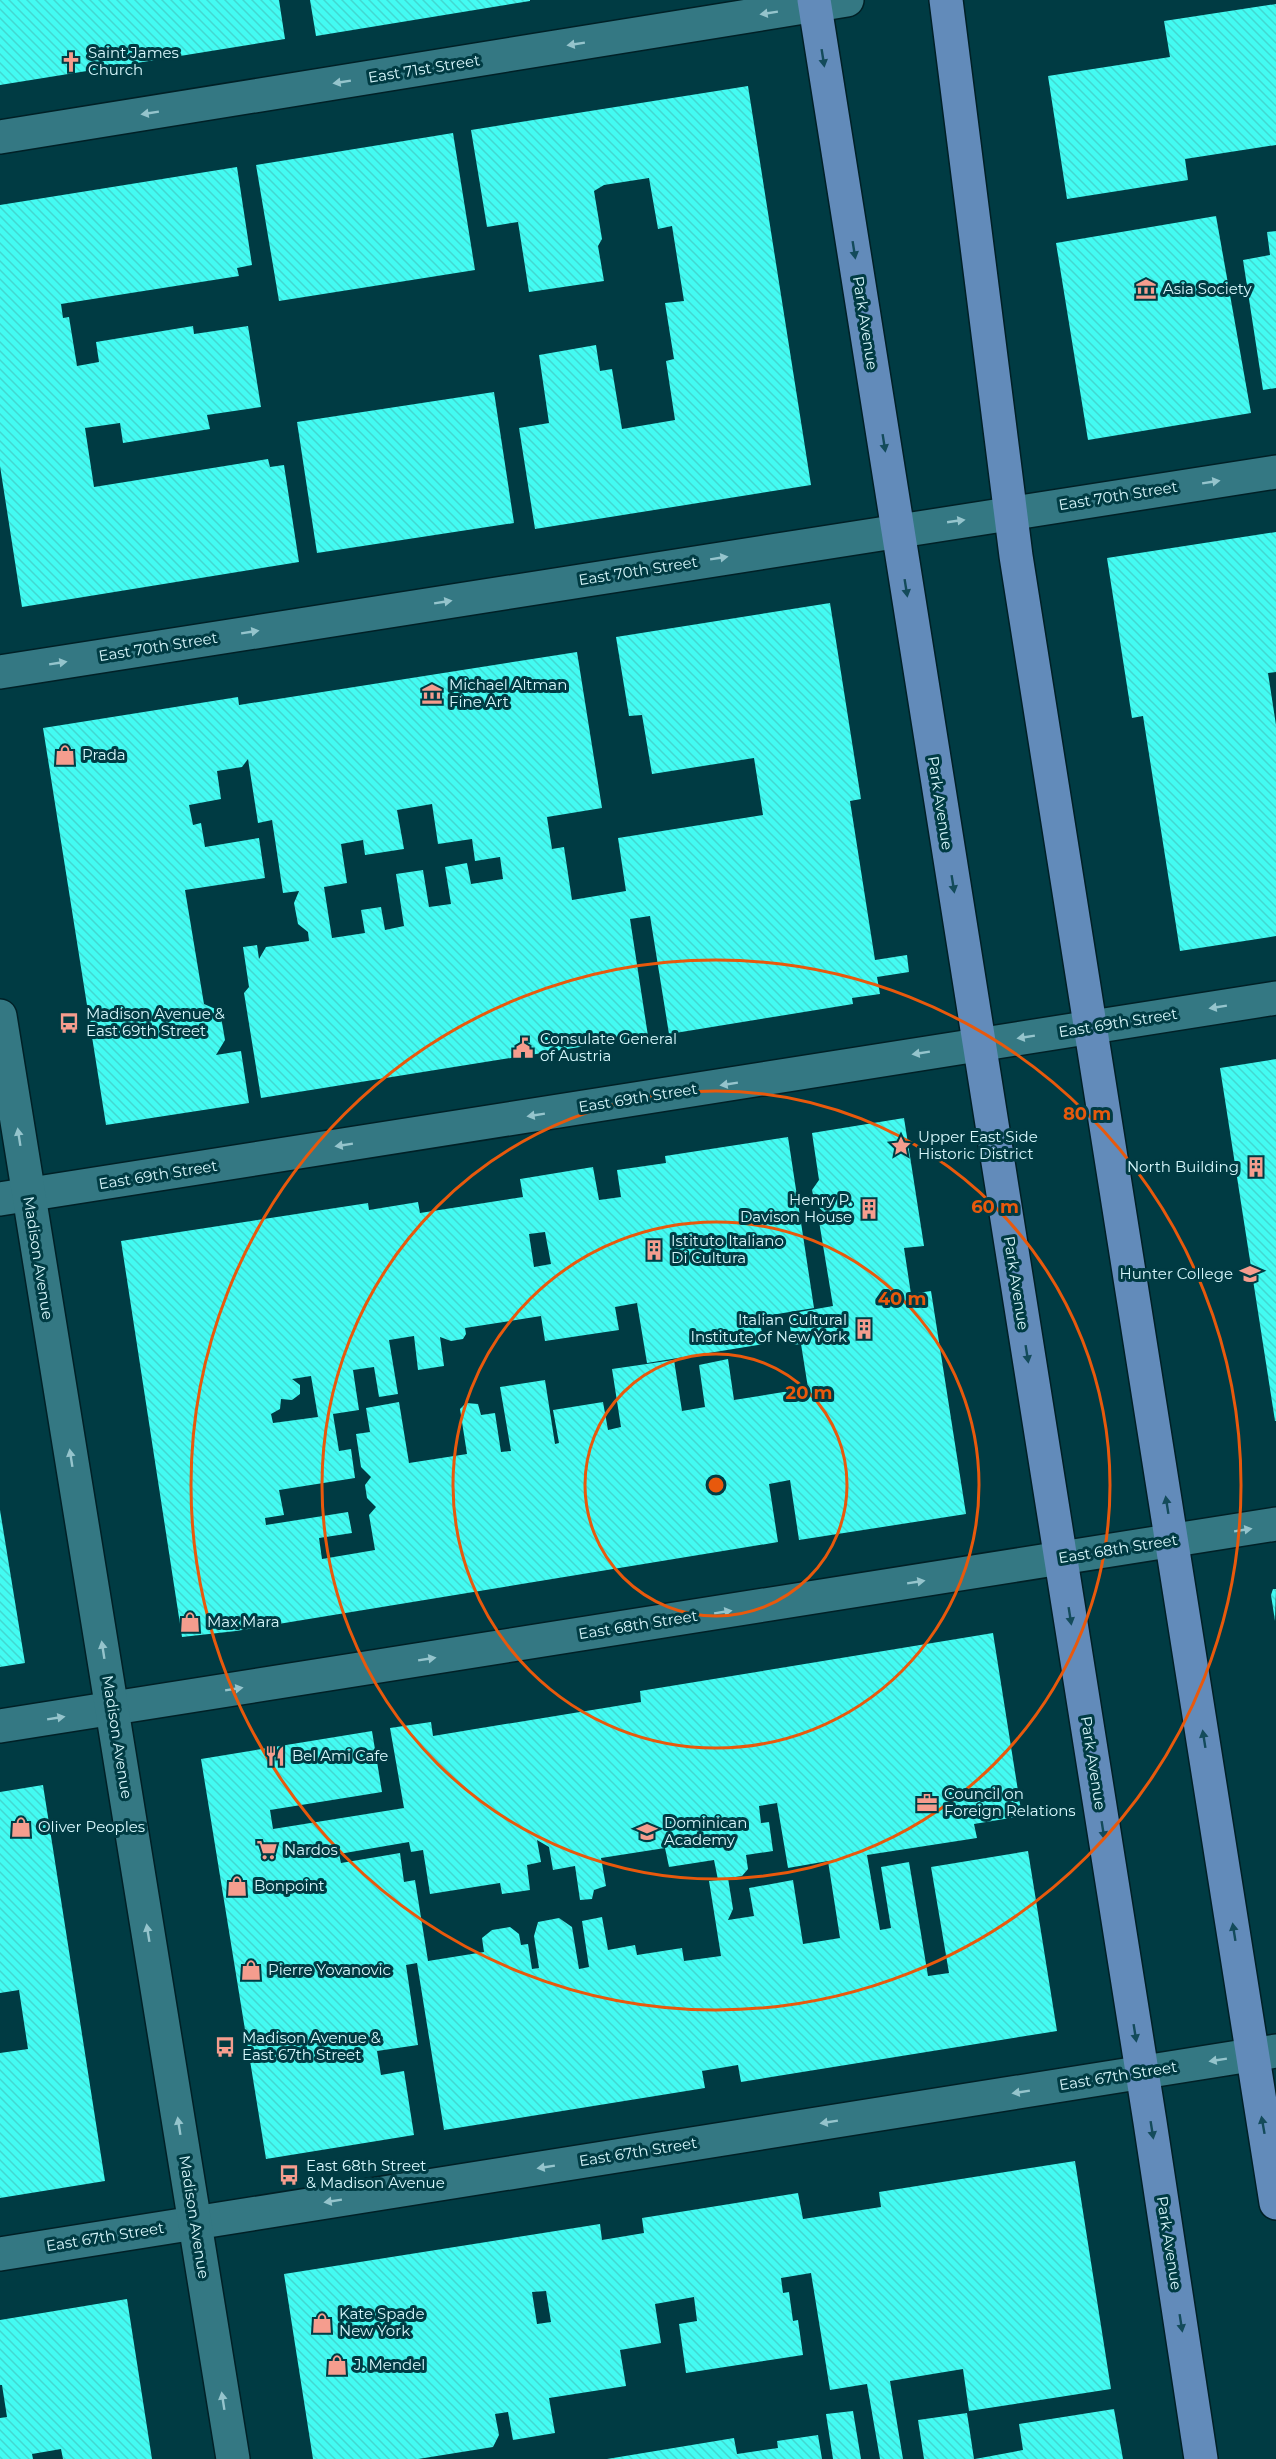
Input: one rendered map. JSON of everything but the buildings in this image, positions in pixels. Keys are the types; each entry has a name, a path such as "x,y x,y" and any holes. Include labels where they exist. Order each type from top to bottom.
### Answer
{"main road":[{"path":"946,0 1011,513 1090,1027 1173,1541 1264,2053 1276,2203"},
{"name":"Park Avenue","path":"814,3 1142,2073 1201,2459"}],"street":[{"name":"East 71st Street","path":"0,137 814,3 847,0"},
{"name":"East 70th Street","path":"0,672 1276,472"},
{"name":"East 69th Street","path":"14,1197 1276,998"},
{"name":"Madison Avenue","path":"0,1016 14,1197 112,1708 233,2459"},
{"name":"East 68th Street","path":"0,1726 1276,1524"},
{"name":"East 67th Street","path":"0,2253 1264,2053"}],"place":[{"name":"Saint James Church","path":"71,62"},
{"name":"Asia Society","path":"1146,289"},
{"name":"Michael Altman Fine Art","path":"432,694"},
{"name":"Prada","path":"65,755"},
{"name":"Madison Avenue & East 69th Street","path":"69,1023"},
{"name":"Consulate General of Austria","path":"523,1048"},
{"name":"Upper East Side Historic District","path":"901,1146"},
{"name":"North Building","path":"1256,1167"},
{"name":"Henry P. Davison House","path":"869,1209"},
{"name":"Istituto Italiano Di Cultura","path":"654,1250"},
{"name":"Hunter College","path":"1250,1274"},
{"name":"Italian Cultural Institute of New York","path":"864,1329"},
{"name":"Max Mara","path":"190,1622"},
{"name":"Bel Ami Cafe","path":"275,1756"},
{"name":"Council on Foreign Relations","path":"927,1803"},
{"name":"Oliver Peoples","path":"21,1827"},
{"name":"Dominican Academy","path":"647,1832"},
{"name":"Nardos","path":"267,1850"},
{"name":"Bonpoint","path":"237,1886"},
{"name":"Pierre Yovanovic","path":"251,1970"},
{"name":"Madison Avenue & East 67th Street","path":"225,2047"},
{"name":"East 68th Street & Madison Avenue","path":"289,2175"},
{"name":"Kate Spade New York","path":"322,2323"},
{"name":"J. Mendel","path":"337,2365"}]}
